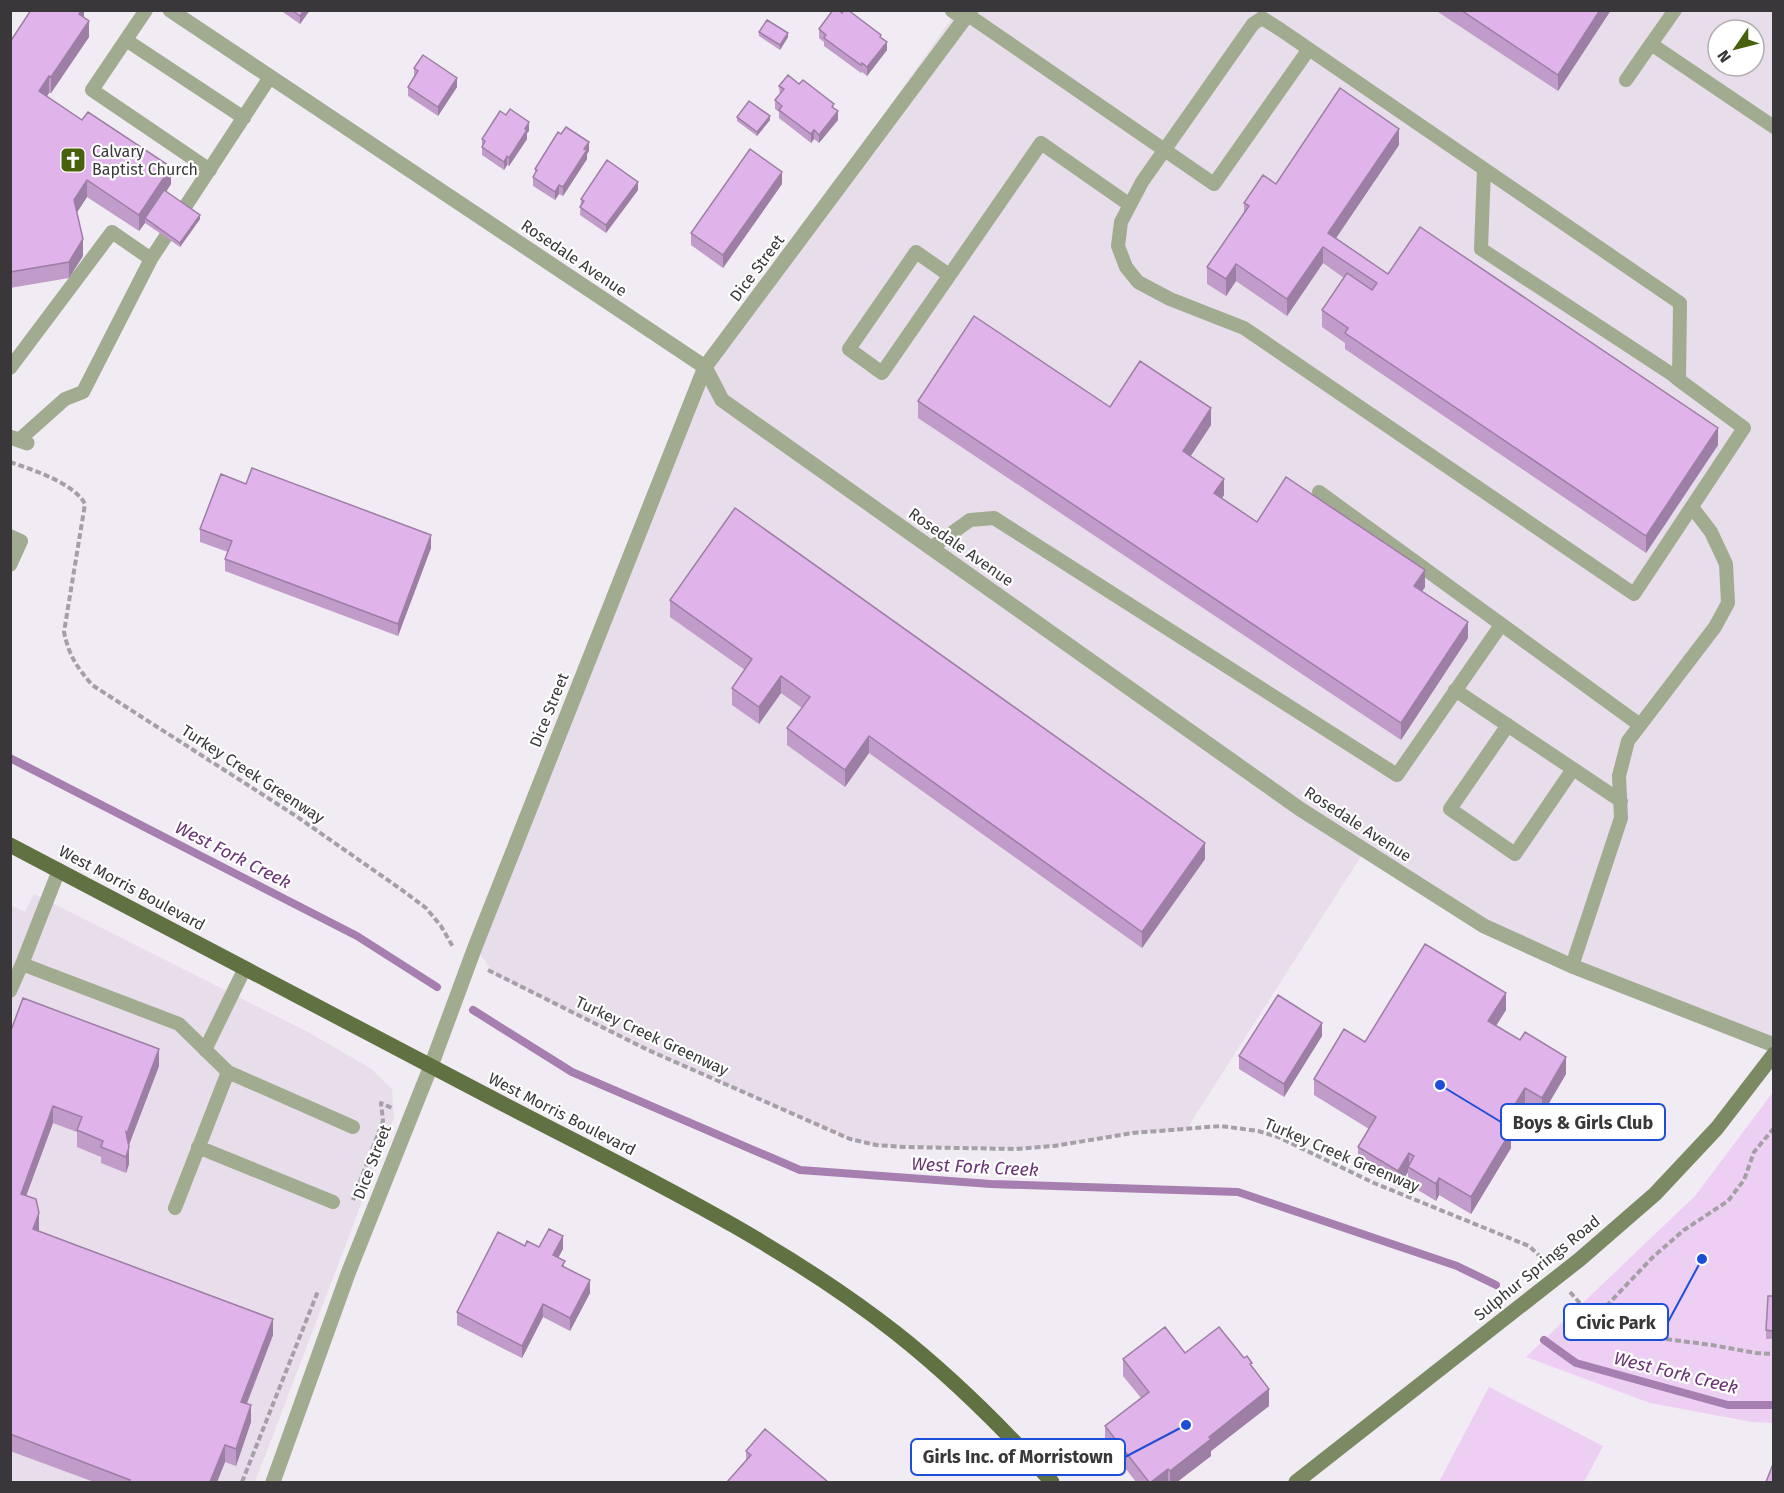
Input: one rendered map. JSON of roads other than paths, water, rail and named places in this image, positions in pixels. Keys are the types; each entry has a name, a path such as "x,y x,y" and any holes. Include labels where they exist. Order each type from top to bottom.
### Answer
{"main road":[{"name":"West Morris Boulevard","path":"10,845 699,1206 760,1242 819,1279 895,1332 978,1406 1052,1482"}],"street":[{"name":"Rosedale Avenue","path":"170,10 705,367 722,400 1300,809 1484,926 1572,966 1773,1045"},
{"name":"Dice Street","path":"273,1482 350,1271 431,1066 469,961 705,367 964,14"},
{"name":"Sulphur Springs Road","path":"1296,1482 1579,1260 1655,1194 1717,1128 1773,1054"}],"lane":[{"path":"146,10 92,90 210,170"},
{"path":"1626,80 1675,10"},
{"path":"964,14 1214,184 1309,49"},
{"path":"1484,169 1481,249 1679,380 1744,428 1634,594 1244,328 1170,299 1138,282 1126,267 1118,246 1121,222 1142,182 1253,24 1262,18 1309,49 1680,303 1679,380"},
{"path":"126,40 244,118"},
{"path":"1651,44 1773,127"},
{"path":"19,440 65,399 83,392 151,259 270,77"},
{"path":"949,275 916,252 849,349 882,373 1041,143 1130,205"},
{"path":"10,368 112,232 151,259"},
{"path":"1319,492 1640,725"},
{"path":"1572,966 1621,818 1619,776 1628,741 1715,627 1728,603 1726,564 1711,532 1692,507"},
{"path":"931,548 970,520 994,518 1397,775 1501,625"},
{"path":"10,536 21,541 10,565"},
{"path":"1455,690 1621,801"},
{"path":"1508,725 1450,809 1515,854 1573,769"},
{"path":"10,991 59,870"},
{"path":"22,964 179,1024 228,1072 353,1127"},
{"path":"205,1050 245,968"},
{"path":"175,1208 228,1072"},
{"path":"198,1147 333,1202"}],"waterway":[{"name":"West Fork Creek","path":"10,758 357,936 437,987"},
{"name":"West Fork Creek","path":"473,1010 572,1072 800,1170 991,1184 1238,1192 1457,1266 1496,1285"},
{"name":"West Fork Creek","path":"1544,1340 1576,1363 1728,1405 1774,1405"}],"place":[{"name":"Calvary Baptist Church","path":"73,160"},
{"name":"Boys & Girls Club","path":"1440,1085"},
{"name":"Civic Park","path":"1702,1259"},
{"name":"Girls Inc. of Morristown","path":"1186,1425"}]}
